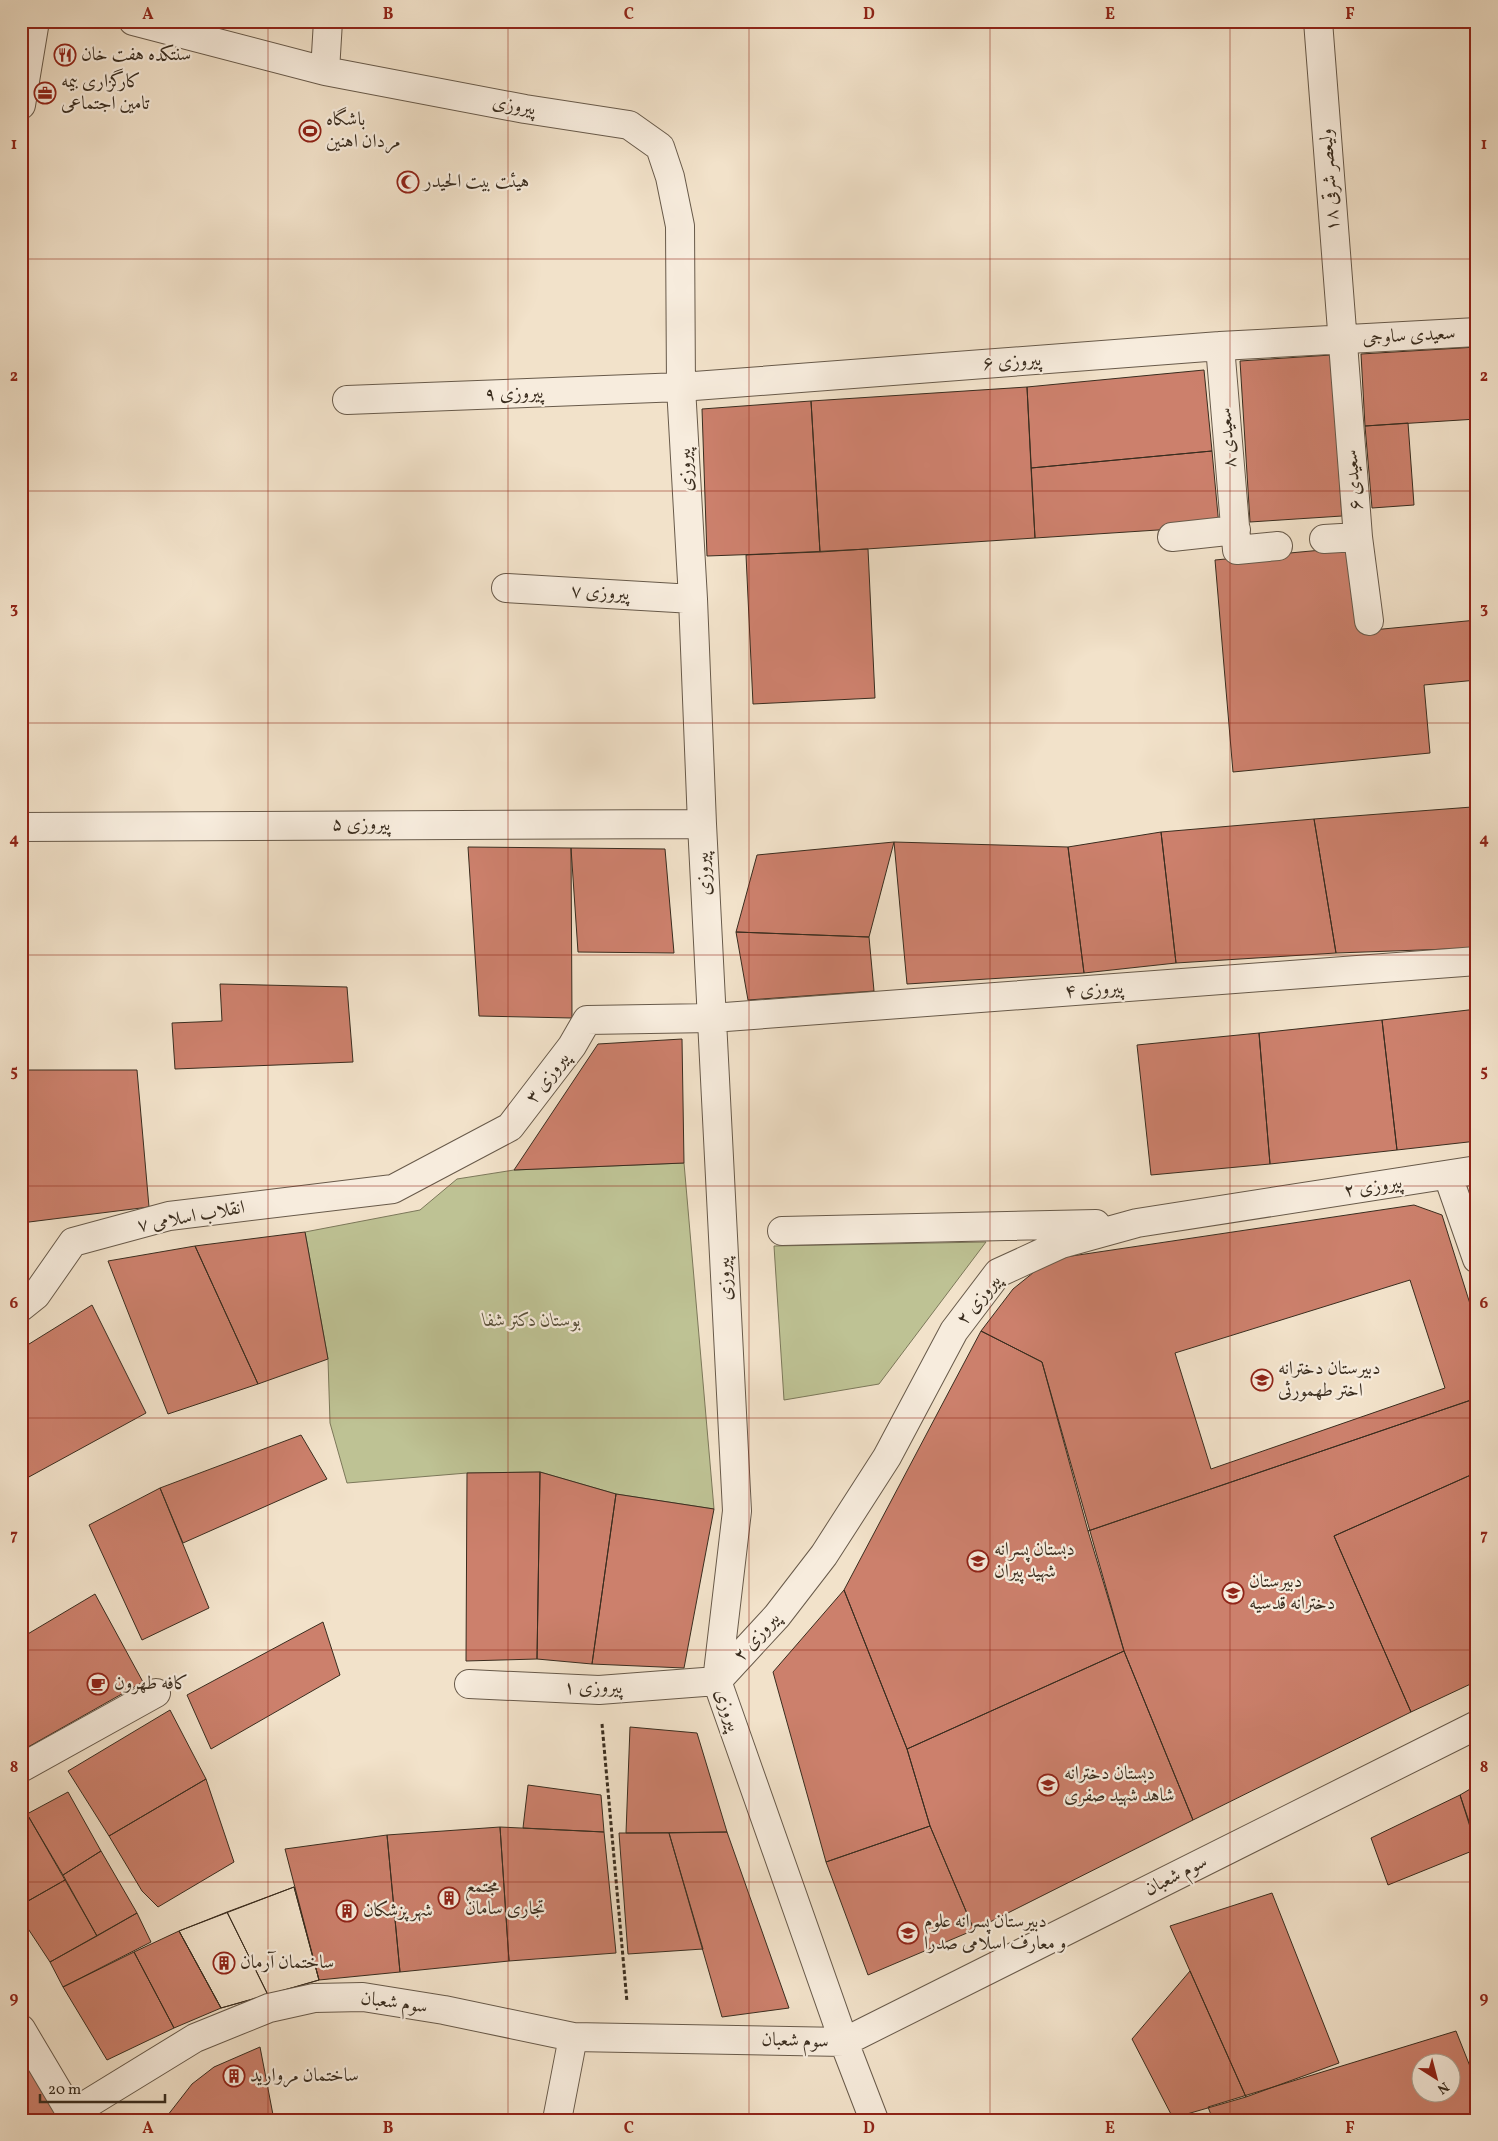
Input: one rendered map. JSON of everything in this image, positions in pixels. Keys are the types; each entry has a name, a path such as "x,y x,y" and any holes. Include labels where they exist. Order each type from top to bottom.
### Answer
{"street":[{"path":"21,105 35,21"},
{"name":"پیروزی","path":"134,21 325,71 525,109 629,125 660,147 670,177 680,226 681,387 694,599 702,824 737,1512 716,1681 844,2042 874,2120"},
{"path":"325,71 328,21"},
{"name":"ولیعصر شرقی ۱۸","path":"1318,21 1342,339"},
{"name":"سعیدی ساوجی","path":"1342,339 1477,332"},
{"name":"پیروزی ۶","path":"681,387 1220,346 1342,339"},
{"name":"سعیدی ۶","path":"1342,339 1358,537 1369,621"},
{"name":"سعیدی ۸","path":"1220,346 1237,550 1278,546"},
{"name":"پیروزی ۹","path":"347,400 681,387"},
{"path":"1172,537 1236,530"},
{"path":"1324,539 1358,537"},
{"name":"پیروزی ۷","path":"506,588 694,599"},
{"name":"پیروزی ۵","path":"21,827 702,824"},
{"name":"پیروزی ۴","path":"712,1018 1477,962"},
{"name":"پیروزی ۳","path":"394,1190 510,1127 572,1046 588,1020 712,1018"},
{"name":"پیروزی ۲","path":"716,1681 777,1616 824,1555 887,1457 954,1331 998,1273 1061,1244 1137,1223 1477,1170"},
{"path":"1448,1176 1477,1260"},
{"name":"انقلاب اسلامی ۷","path":"21,1307 36,1295 73,1242 169,1216 394,1190"},
{"path":"782,1231 1137,1223"},
{"name":"پیروزی ۱","path":"469,1684 599,1690 716,1681"},
{"path":"21,1768 156,1693"},
{"name":"سوم شعبان","path":"73,2117 195,2038 269,2008 314,1998 362,1997 444,2010 573,2038 634,2037 844,2042 1477,1725"},
{"path":"21,2029 73,2117"},
{"path":"557,2120 573,2038"}],"path":[{"path":"599,1690 628,2005 634,2037"}],"green space":[{"name":"بوستان دکتر شفا","path":"684,1163 714,1509 616,1494 540,1472 467,1473 347,1483 330,1423 328,1359 305,1232 420,1210 457,1179 514,1170"},
{"path":"986,1242 879,1384 784,1400 774,1246"}],"building":[{"path":"1477,347 1477,419 1365,426 1361,354"},
{"path":"1331,355 1342,516 1250,522 1240,361"},
{"path":"1204,370 1212,451 1031,468 1027,387"},
{"path":"1027,387 1035,538 820,552 811,401"},
{"path":"811,401 820,552 707,556 702,409"},
{"path":"1408,423 1414,505 1372,508 1365,426"},
{"path":"1212,451 1219,526 1035,538 1031,468"},
{"path":"1354,547 1362,631 1477,620 1477,680 1424,685 1430,753 1233,772 1215,560"},
{"path":"868,549 875,698 753,704 746,555"},
{"path":"1472,807 1477,845 1477,948 1336,953 1314,819"},
{"path":"1314,819 1336,953 1176,963 1161,832"},
{"path":"1161,832 1176,963 1084,973 1068,847"},
{"path":"894,842 1068,847 1084,973 907,984"},
{"path":"894,842 869,937 736,932 757,855"},
{"path":"468,847 571,848 572,1018 479,1016"},
{"path":"571,848 665,849 674,953 578,952"},
{"path":"736,932 869,937 874,991 748,1000"},
{"path":"220,984 347,987 353,1062 175,1069 172,1023 222,1021"},
{"path":"1477,1009 1477,1141 1397,1150 1382,1020"},
{"path":"1382,1020 1397,1150 1270,1164 1259,1033"},
{"path":"1259,1033 1270,1164 1151,1175 1137,1045"},
{"path":"682,1039 684,1163 514,1170 598,1044"},
{"path":"21,1070 137,1070 149,1207 21,1223"},
{"name":"دبیرستان دخترانه اختر طهمورثی","path":"1414,1205 1442,1215 1477,1326 1477,1398 1088,1531 1042,1362 981,1331 1013,1289 1039,1268 1065,1257"},
{"path":"305,1232 328,1359 258,1384 195,1246"},
{"path":"195,1246 258,1384 168,1414 108,1261"},
{"path":"1410,1280 1445,1388 1211,1469 1175,1353"},
{"path":"92,1305 146,1413 27,1478 21,1467 21,1349"},
{"name":"دبستان پسرانه شهید پیران","path":"981,1331 1042,1362 1124,1651 907,1749 844,1590"},
{"name":"دبیرستان دخترانه قدسیه","path":"1477,1398 1477,1482 1473,1474 1334,1536 1411,1712 1193,1820 1124,1651 1088,1531"},
{"path":"301,1435 327,1479 183,1543 160,1488"},
{"path":"540,1472 537,1659 466,1661 467,1473"},
{"path":"540,1472 616,1494 592,1664 537,1659"},
{"path":"1473,1474 1477,1482 1477,1681 1411,1712 1334,1536"},
{"path":"160,1488 209,1608 142,1640 89,1525"},
{"path":"616,1494 714,1509 684,1668 592,1664"},
{"path":"844,1590 907,1749 930,1826 826,1862 773,1672"},
{"path":"95,1594 143,1682 21,1751 21,1638"},
{"path":"323,1622 340,1675 211,1749 187,1695"},
{"name":"دبستان دخترانه شاهد شهید صفری","path":"1124,1651 1193,1820 974,1930 930,1826 907,1749"},
{"path":"170,1710 206,1779 109,1836 68,1771"},
{"path":"630,1727 697,1733 727,1832 626,1833"},
{"path":"206,1779 234,1862 158,1907 142,1891 109,1836"},
{"path":"528,1785 601,1795 604,1832 523,1828"},
{"path":"1477,1785 1477,1845 1460,1795"},
{"path":"68,1792 101,1851 63,1875 27,1814"},
{"path":"1460,1795 1477,1849 1388,1885 1371,1838"},
{"path":"27,1814 65,1880 21,1905 21,1818"},
{"name":"دبیرستان پسرانه علوم و معارف اسلامی صدرا","path":"930,1826 974,1930 868,1975 826,1862"},
{"name":"مجتمع تجاری سامان","path":"500,1827 509,1961 400,1972 387,1835"},
{"path":"500,1827 604,1832 616,1953 509,1961"},
{"path":"727,1832 789,2008 722,2017 669,1833"},
{"path":"619,1833 669,1833 703,1949 628,1954"},
{"name":"شهر پزشکان","path":"387,1835 400,1972 319,1980 285,1849"},
{"path":"101,1851 137,1913 97,1936 63,1875"},
{"path":"65,1880 97,1936 50,1962 21,1918 21,1905"},
{"path":"294,1887 319,1980 221,2008 179,1931"},
{"path":"294,1887 319,1980 268,1995 227,1912"},
{"path":"1272,1893 1339,2063 1246,2097 1170,1926"},
{"name":"ساختمان آرمان","path":"227,1912 268,1995 221,2008 179,1931"},
{"path":"137,1913 151,1942 63,1987 50,1962"},
{"path":"179,1931 221,2008 174,2028 134,1952"},
{"path":"134,1952 174,2028 107,2060 63,1987"},
{"path":"1190,1971 1246,2097 1173,2118 1132,2039"},
{"path":"21,2030 74,2120 21,2120"},
{"path":"1456,2031 1477,2084 1477,2120 1213,2120 1208,2107"},
{"name":"ساختمان مروارید","path":"260,2047 274,2120 164,2120 192,2084 214,2067"}],"place":[{"name":"سنتکده هفت خان","path":"65,55"},
{"name":"کارگزاری بیمه تامین اجتماعی","path":"45,93"},
{"name":"باشگاه مردان اهنین","path":"310,131"},
{"name":"هیئت بیت الحیدر","path":"408,182"},
{"name":"دبیرستان دخترانه اختر طهمورثی","path":"1262,1380"},
{"name":"دبستان پسرانه شهید پیران","path":"978,1561"},
{"name":"دبیرستان دخترانه قدسیه","path":"1233,1593"},
{"name":"کافه طهرون","path":"98,1684"},
{"name":"دبستان دخترانه شاهد شهید صفری","path":"1048,1785"},
{"name":"مجتمع تجاری سامان","path":"449,1898"},
{"name":"شهر پزشکان","path":"347,1911"},
{"name":"دبیرستان پسرانه علوم و معارف اسلامی صدرا","path":"908,1933"},
{"name":"ساختمان آرمان","path":"224,1963"},
{"name":"ساختمان مروارید","path":"234,2076"}]}
